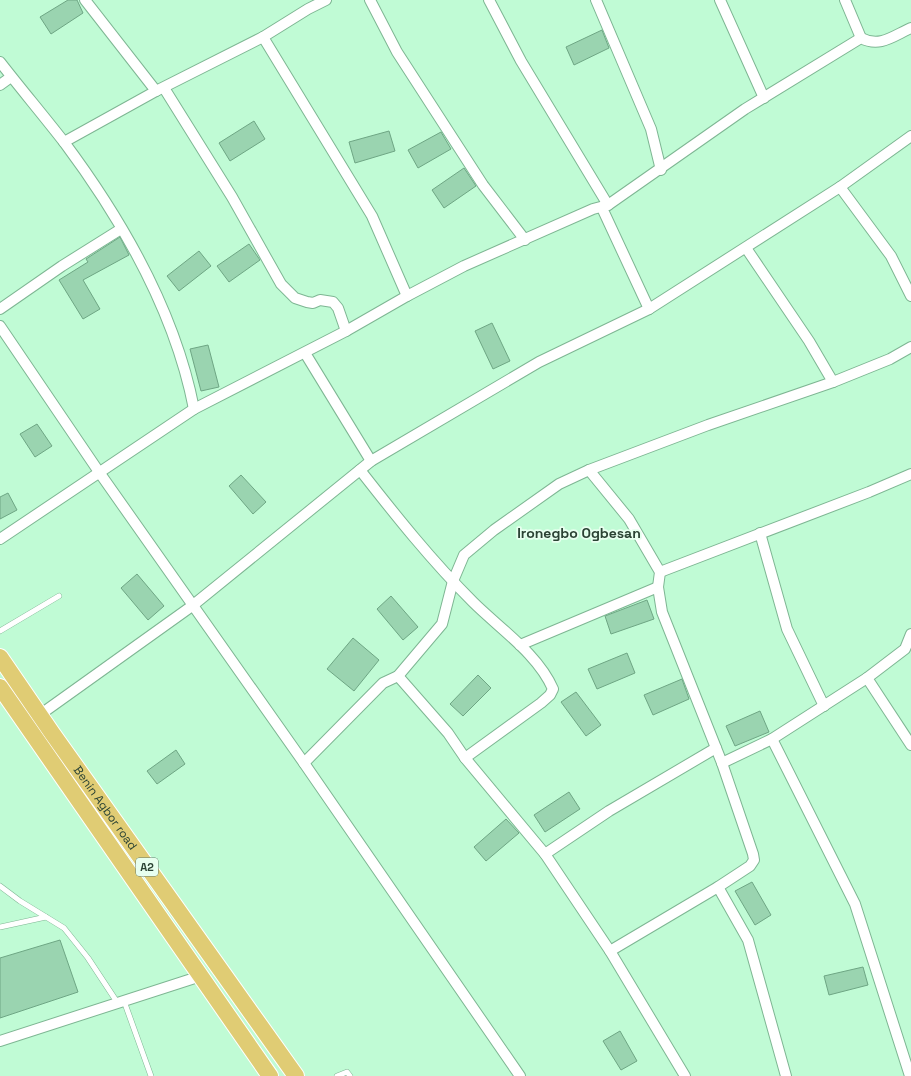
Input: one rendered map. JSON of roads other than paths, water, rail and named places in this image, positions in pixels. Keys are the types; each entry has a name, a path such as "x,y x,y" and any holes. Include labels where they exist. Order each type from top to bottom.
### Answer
{"highway":[{"name":"Benin Agbor road","path":"0,657 41,714 52,733 296,1076"},
{"name":"Benin Agbor road","path":"0,688 270,1076"}],"street":[{"path":"85,0 160,90 232,197 281,284 296,298 307,302 326,300 333,302 338,308 346,331"},
{"path":"64,142 263,37 306,4 326,0"},
{"path":"370,0 397,52 483,185 525,240"},
{"path":"489,0 521,61 605,207 649,308"},
{"path":"596,0 651,129 661,170"},
{"path":"720,0 764,98"},
{"path":"845,0 861,38 870,43 878,43 911,28"},
{"path":"263,37 372,216 407,296"},
{"path":"0,539 194,409 305,353 464,266 593,209 605,207 648,176 661,170 764,98 861,38"},
{"path":"0,62 64,142 111,211 150,279 173,332 188,380 194,409"},
{"path":"0,85 11,77"},
{"path":"41,714 192,606 371,461 539,362 649,308 840,188 911,136"},
{"path":"840,188 891,256 911,296"},
{"path":"0,309 121,229"},
{"path":"746,248 809,341 833,382"},
{"path":"0,326 99,472 304,763 520,1076"},
{"path":"304,763 383,683 398,676 442,624 453,581 464,556 494,530 560,484 589,470 708,425 833,382 890,359 911,346"},
{"path":"305,353 371,461"},
{"path":"360,470 426,553 473,602 520,645 548,679 552,689 550,695 465,758"},
{"path":"589,470 629,519 660,572 658,587 662,612 722,763 754,860 750,866 718,887 610,951"},
{"path":"660,572 869,492 911,474"},
{"path":"760,533 787,629 824,706"},
{"path":"520,645 658,587"},
{"path":"722,763 772,739 867,678 905,649 911,634"},
{"path":"398,676 448,733 465,758 545,854 610,951 685,1076"},
{"path":"867,678 911,745"},
{"path":"772,739 855,904 910,1076"},
{"path":"545,854 609,812 716,748"},
{"path":"718,887 748,940 786,1076"},
{"path":"0,1041 200,976"}],"lane":[{"path":"0,631 59,596"},
{"path":"0,886 20,901 64,928 88,958 120,1001 151,1076"},
{"path":"0,927 46,916"},
{"path":"337,1076 347,1072 350,1076"}],"district":[{"name":"Ironegbo Ogbesan","path":"579,533"}]}
